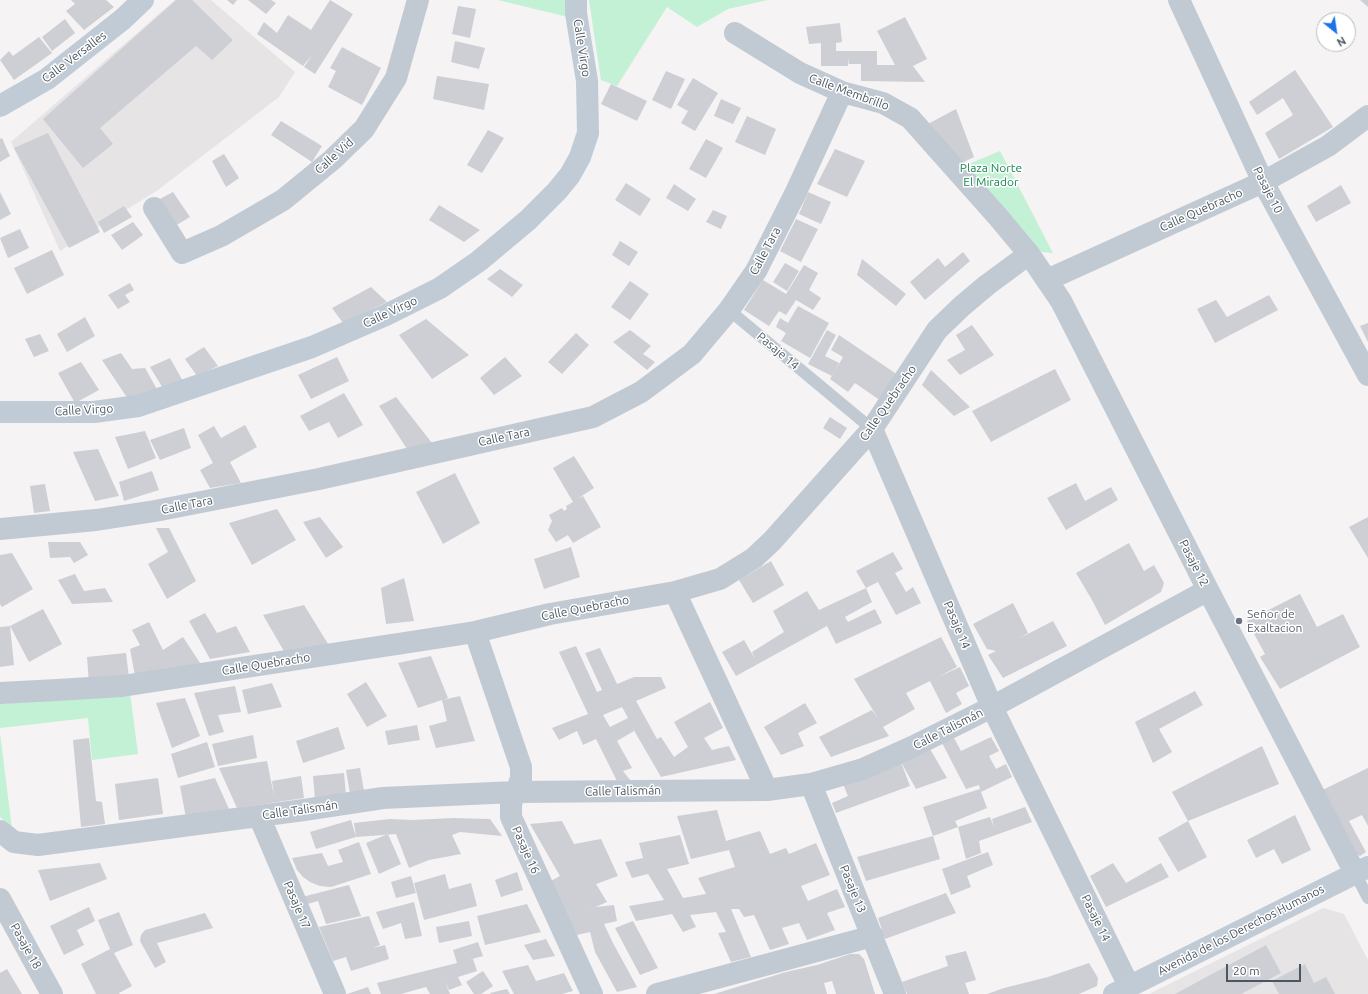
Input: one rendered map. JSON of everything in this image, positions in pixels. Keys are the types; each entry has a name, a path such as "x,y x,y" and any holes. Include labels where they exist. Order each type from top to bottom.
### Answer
{"street":[{"name":"Calle Versalles","path":"0,106 47,79 123,19 142,0"},
{"name":"Calle Vid","path":"154,208 182,253 220,236 282,200 332,160 364,129 396,78 418,0"},
{"name":"Calle Virgo","path":"0,412 94,412 138,406 253,368 319,344 386,315 440,288 479,261 528,220 557,191 570,175 580,157 588,133 587,81 576,13 576,0"},
{"name":"Pasaje 10","path":"1179,0 1263,182 1368,375"},
{"name":"Calle Membrillo","path":"735,33 800,73 842,92 883,103 910,118 1029,254"},
{"name":"Calle Tara","path":"0,529 96,520 155,511 319,480 593,416 641,392 692,354 729,310 756,271 795,194 842,92"},
{"name":"Calle Quebracho","path":"1047,280 1263,182 1328,146 1368,116"},
{"name":"Calle Quebracho","path":"0,692 122,686 475,632 550,614 675,592 720,579 754,558 772,541 872,429 937,330 977,293 1029,254"},
{"name":"Pasaje 12","path":"1029,254 1061,301 1208,590 1362,870"},
{"name":"Pasaje 14","path":"872,429 992,707 1122,990"},
{"name":"Calle Talismán","path":"0,831 14,842 38,845 304,810 383,798 515,792 767,790 811,784 863,769 914,746 992,707 1208,590"},
{"path":"675,592 767,790"},
{"name":"Pasaje 16","path":"475,632 521,767 521,779 515,792 511,817 592,994"},
{"name":"Pasaje 13","path":"811,784 895,994"},
{"name":"Pasaje 17","path":"259,816 335,994"},
{"name":"Avenida de los Derechos Humanos","path":"1122,990 1362,870"},
{"name":"Pasaje 18","path":"0,899 52,994"},
{"path":"657,994 873,936"}],"lane":[{"name":"Pasaje 14","path":"729,310 872,429"},
{"path":"1362,870 1368,898"}],"shaded area":[{"path":"175,0 211,0 295,72 279,97 158,190 60,251 11,142"},
{"path":"1323,908 1344,914 1368,960 1368,994 1149,994"}],"green space":[{"path":"498,0 565,0 568,17"},
{"path":"589,0 768,0 728,9 697,27 667,7 617,86 601,80"},
{"name":"Plaza Norte El Mirador","path":"1000,151 1053,253 1042,252 1032,246 959,168"},
{"path":"130,692 138,754 92,760 88,718 0,728 0,704"},
{"path":"0,733 12,829 0,817"}],"building":[{"path":"71,0 106,0 114,7 84,30 66,11 75,4"},
{"path":"176,0 192,0 233,40 212,60 196,46 100,128 113,144 83,168 43,119"},
{"path":"227,0 237,0 233,5"},
{"path":"248,0 271,0 276,3 266,14"},
{"path":"330,0 353,14 315,74 304,67 312,55 303,66 257,34 264,22 277,33 288,15 311,30"},
{"path":"1360,0 1368,0 1368,7"},
{"path":"458,6 476,9 470,38 452,34"},
{"path":"905,17 927,59 913,66 925,82 861,81 861,64 849,64 849,58 848,66 821,66 821,43 809,44 806,27 840,23 842,42 836,43 836,51 877,51 877,65 895,65 877,31"},
{"path":"65,19 75,33 52,51 42,37"},
{"path":"39,37 52,53 14,80 0,60 9,51 13,56"},
{"path":"455,41 485,48 479,69 451,62"},
{"path":"342,47 381,68 362,105 328,87 336,71 330,68"},
{"path":"1295,70 1333,127 1279,159 1265,133 1293,115 1283,98 1257,115 1249,102"},
{"path":"666,71 685,79 671,109 652,100"},
{"path":"437,76 489,84 484,110 433,99"},
{"path":"693,78 718,93 695,131 681,123 688,111 677,105"},
{"path":"611,84 647,101 637,121 601,104"},
{"path":"721,99 741,108 733,124 714,116"},
{"path":"956,109 974,157 958,165 926,125"},
{"path":"747,116 776,129 765,155 735,142"},
{"path":"281,121 322,146 312,162 271,135"},
{"path":"488,130 504,138 482,173 467,165"},
{"path":"48,133 100,232 69,248 14,148"},
{"path":"2,138 10,156 0,162 0,139"},
{"path":"706,139 723,148 706,178 689,169"},
{"path":"835,149 865,161 847,197 817,184"},
{"path":"224,154 239,178 226,187 212,161"},
{"path":"626,183 651,199 640,216 615,200"},
{"path":"674,184 696,199 688,211 666,198"},
{"path":"1341,185 1351,203 1316,222 1307,206"},
{"path":"0,192 11,214 0,220"},
{"path":"173,192 190,217 175,226 158,200"},
{"path":"808,192 831,202 821,224 799,214"},
{"path":"439,205 480,230 464,242 429,220"},
{"path":"124,206 132,217 104,233 98,222"},
{"path":"713,210 727,216 721,229 706,222"},
{"path":"796,219 818,229 801,262 780,251"},
{"path":"133,222 143,235 122,250 111,235"},
{"path":"20,229 29,248 8,258 0,238"},
{"path":"620,241 638,252 629,266 612,255"},
{"path":"52,250 64,275 27,294 14,268"},
{"path":"963,252 970,261 925,300 910,282 938,258 945,267"},
{"path":"862,259 906,294 896,306 857,275"},
{"path":"785,263 799,271 787,291 773,282"},
{"path":"804,265 818,273 809,290 821,298 813,310 796,300 786,315 779,311 769,326 744,310 763,280 786,294"},
{"path":"500,269 523,285 512,297 487,279"},
{"path":"630,281 649,294 630,320 611,307"},
{"path":"130,283 134,290 125,295 130,302 118,309 108,295"},
{"path":"371,287 387,302 343,323 332,308"},
{"path":"1269,295 1278,310 1215,343 1197,309 1216,300 1227,317"},
{"path":"798,306 829,323 810,358 781,341 786,333 776,327 780,318 788,323"},
{"path":"85,317 95,336 67,352 57,334"},
{"path":"426,319 469,355 432,379 399,335"},
{"path":"1368,323 1368,342 1360,326"},
{"path":"972,325 994,355 960,375 947,360 965,350 956,335"},
{"path":"630,330 651,346 643,354 655,362 647,370 613,342"},
{"path":"827,330 836,335 825,356 839,363 832,376 808,364"},
{"path":"576,333 589,345 562,374 548,362"},
{"path":"40,334 49,351 34,357 25,339"},
{"path":"839,335 898,375 881,401 855,383 848,392 830,379 843,357 831,350"},
{"path":"204,347 218,366 197,376 185,359"},
{"path":"121,353 132,369 145,368 158,391 128,399 102,360"},
{"path":"337,357 349,381 311,399 298,375"},
{"path":"505,357 522,376 494,395 480,378"},
{"path":"170,358 184,383 164,390 150,367"},
{"path":"81,362 99,390 75,403 58,373"},
{"path":"1055,369 1071,400 991,442 972,411"},
{"path":"931,370 970,407 954,416 922,385"},
{"path":"344,393 363,425 338,438 329,422 309,431 300,416"},
{"path":"396,397 432,443 411,455 379,406"},
{"path":"830,417 847,428 840,439 823,428"},
{"path":"245,425 257,447 230,462 241,483 210,488 200,470 213,463 198,435 214,426 221,438"},
{"path":"184,428 191,448 160,460 150,440"},
{"path":"145,431 156,458 128,469 115,437"},
{"path":"98,449 119,496 95,501 73,452"},
{"path":"574,456 594,488 577,499 583,496 601,527 573,543 568,535 556,542 548,530 552,521 549,515 562,508 564,511 567,509 566,506 573,502 553,468"},
{"path":"152,471 159,490 124,501 119,482"},
{"path":"455,473 480,523 443,544 416,492"},
{"path":"1076,483 1085,501 1111,487 1118,500 1066,530 1047,498"},
{"path":"45,484 50,511 34,513 30,486"},
{"path":"277,509 296,540 252,565 229,523"},
{"path":"320,517 343,547 326,558 303,522"},
{"path":"1368,517 1368,558 1349,527"},
{"path":"156,528 169,528 196,581 167,599 148,564 168,552"},
{"path":"48,542 80,542 88,555 74,563 70,557 50,558"},
{"path":"1129,543 1144,571 1154,565 1164,583 1161,592 1105,625 1076,573"},
{"path":"571,547 580,577 544,589 534,559"},
{"path":"893,552 903,569 895,573 906,592 913,587 921,603 896,615 878,582 866,588 856,571"},
{"path":"12,553 33,589 2,607 0,604 0,555"},
{"path":"771,561 784,585 753,603 739,580"},
{"path":"75,574 84,591 105,588 113,602 72,604 58,580"},
{"path":"404,578 414,621 386,624 381,588"},
{"path":"866,588 872,602 845,617 848,622 875,609 882,623 836,644 827,626 736,676 722,652 744,640 755,659 752,652 784,632 773,611 807,591 819,610"},
{"path":"1300,594 1317,627 1343,614 1360,647 1280,689 1260,657 1265,654 1247,621"},
{"path":"1013,603 1028,633 1018,639 1053,621 1067,646 1003,678 988,655 996,651 987,649 973,624"},
{"path":"304,605 330,647 285,653 263,615"},
{"path":"43,609 62,644 29,662 10,626"},
{"path":"205,613 217,633 236,626 250,652 210,659 189,621"},
{"path":"149,622 163,650 183,637 202,666 135,676 130,649 140,645 132,630"},
{"path":"10,626 14,665 0,667 0,627"},
{"path":"941,637 957,667 938,677 960,667 969,686 956,693 962,704 946,713 930,681 906,693 915,709 883,727 889,736 831,757 819,737 872,710 879,720 854,679"},
{"path":"576,646 597,692 602,690 585,653 600,648 617,684 634,677 661,677 666,688 636,701 657,739 661,737 674,757 688,747 674,722 710,702 723,728 704,738 712,750 729,746 736,760 661,777 632,727 634,731 617,741 632,768 623,771 630,780 617,781 596,739 583,745 577,731 559,740 552,728 588,714 559,652","holes":["622,707 628,718 610,727 603,715"]},
{"path":"126,653 129,678 89,683 87,657"},
{"path":"431,656 448,698 443,700 460,696 475,741 436,748 429,726 447,721 442,700 418,708 398,663"},
{"path":"366,682 387,716 367,727 347,694"},
{"path":"272,683 282,707 248,714 242,690"},
{"path":"235,686 241,712 218,715 224,732 209,736 194,693"},
{"path":"1195,691 1203,705 1159,729 1172,752 1153,763 1135,722"},
{"path":"185,698 200,736 172,748 156,703"},
{"path":"805,703 817,723 798,733 804,746 781,755 764,727"},
{"path":"417,725 420,740 388,745 385,731"},
{"path":"338,727 345,749 303,763 296,741"},
{"path":"253,735 257,758 218,766 212,744"},
{"path":"991,737 999,751 989,756 996,769 1006,764 1012,777 981,792 987,808 955,821 958,827 933,836 923,807 980,789 979,785 966,789 942,743 954,738 961,751"},
{"path":"89,738 96,801 102,802 105,824 81,827 73,740"},
{"path":"207,742 215,767 178,778 171,754"},
{"path":"1262,746 1279,784 1188,821 1172,792"},
{"path":"930,749 947,778 916,789 901,762"},
{"path":"267,761 274,796 272,781 301,776 304,798 237,808 219,768"},
{"path":"901,762 910,786 836,813 832,803 848,796 843,784"},
{"path":"360,768 364,791 350,794 346,770"},
{"path":"1368,768 1368,826 1362,815 1349,821 1366,852 1360,856 1345,849 1314,794"},
{"path":"344,773 346,796 315,800 313,776"},
{"path":"158,778 163,814 119,820 115,784"},
{"path":"215,778 230,811 186,818 180,786"},
{"path":"1025,807 1032,822 979,841 981,853 966,859 958,827 990,817 994,827 992,819"},
{"path":"717,810 726,841 760,831 770,854 786,848 789,854 816,843 830,875 801,886 808,901 837,889 845,907 827,913 835,930 807,940 799,923 782,928 789,944 770,950 754,915 744,917 739,909 731,909 751,957 731,962 718,933 726,932 716,912 690,915 696,927 683,932 672,914 636,921 629,906 664,900 648,874 632,878 625,862 643,858 639,843 680,835 689,864 667,869 683,898 706,894 698,878 735,867 729,850 691,859 677,816"},
{"path":"1295,815 1311,850 1282,864 1274,849 1256,858 1247,840"},
{"path":"454,818 490,819 502,836 460,832 452,835 461,854 429,860 409,868 396,834 356,837 354,823 390,819 412,820"},
{"path":"351,820 356,837 316,849 310,832"},
{"path":"562,821 574,844 601,839 618,876 596,884 607,902 584,912 596,907 614,905 617,921 604,924 637,987 617,992 595,952 590,932 577,935 547,883 560,876 530,824"},
{"path":"1188,821 1207,857 1178,872 1158,838"},
{"path":"388,834 401,864 379,874 366,843"},
{"path":"933,836 940,859 866,881 857,857"},
{"path":"359,842 371,874 331,887 320,886 303,877 297,870 292,858 322,853 328,866 343,862 338,850"},
{"path":"988,852 993,865 967,876 971,887 951,895 942,869"},
{"path":"100,863 107,879 50,901 38,870"},
{"path":"1113,863 1126,883 1161,863 1169,877 1106,907 1090,876"},
{"path":"517,872 523,890 501,897 495,880"},
{"path":"445,874 449,889 471,883 477,906 424,920 414,883"},
{"path":"411,876 416,893 396,898 391,882"},
{"path":"349,885 361,916 326,924 318,901 304,905 302,897"},
{"path":"946,893 956,913 885,939 878,918"},
{"path":"414,902 422,936 405,939 401,923 383,929 376,912"},
{"path":"527,904 541,932 485,945 477,916"},
{"path":"89,907 95,921 77,930 84,945 64,955 50,926"},
{"path":"119,912 133,945 114,953 132,986 119,993 120,994 96,994 81,964 110,949 98,920"},
{"path":"205,913 213,928 157,943 166,962 155,968 140,941 141,935 145,930"},
{"path":"369,916 380,945 373,948 385,945 389,959 351,971 346,957 333,961 319,927"},
{"path":"469,921 472,936 439,943 436,927"},
{"path":"633,921 658,968 640,975 615,928"},
{"path":"546,939 555,956 533,960 524,945"},
{"path":"478,942 483,956 465,961 473,959 477,971 458,977 462,985 449,990 444,980 450,994 430,994 426,987 401,994 381,994 377,983 457,963 453,950"},
{"path":"1266,945 1281,973 1241,994 1175,994"},
{"path":"966,951 976,980 965,983 969,994 907,994 902,982 948,966 945,956"},
{"path":"850,954 859,954 864,959 875,994 836,994 832,981 824,983 827,994 714,994 786,972 817,965"},
{"path":"1089,963 1098,978 1097,986 1079,994 987,994 1004,988 1048,977"},
{"path":"1305,964 1314,983 1326,977 1335,994 1279,994 1272,981"},
{"path":"528,965 536,981 564,973 573,991 562,994 514,994 502,971"},
{"path":"7,969 22,994 0,994 0,973"},
{"path":"483,971 493,986 481,994 474,994 466,982"},
{"path":"368,987 371,994 347,994"},
{"path":"507,989 510,994 490,993"}],"place":[{"name":"Señor de Exaltacion","path":"1239,621"}]}
